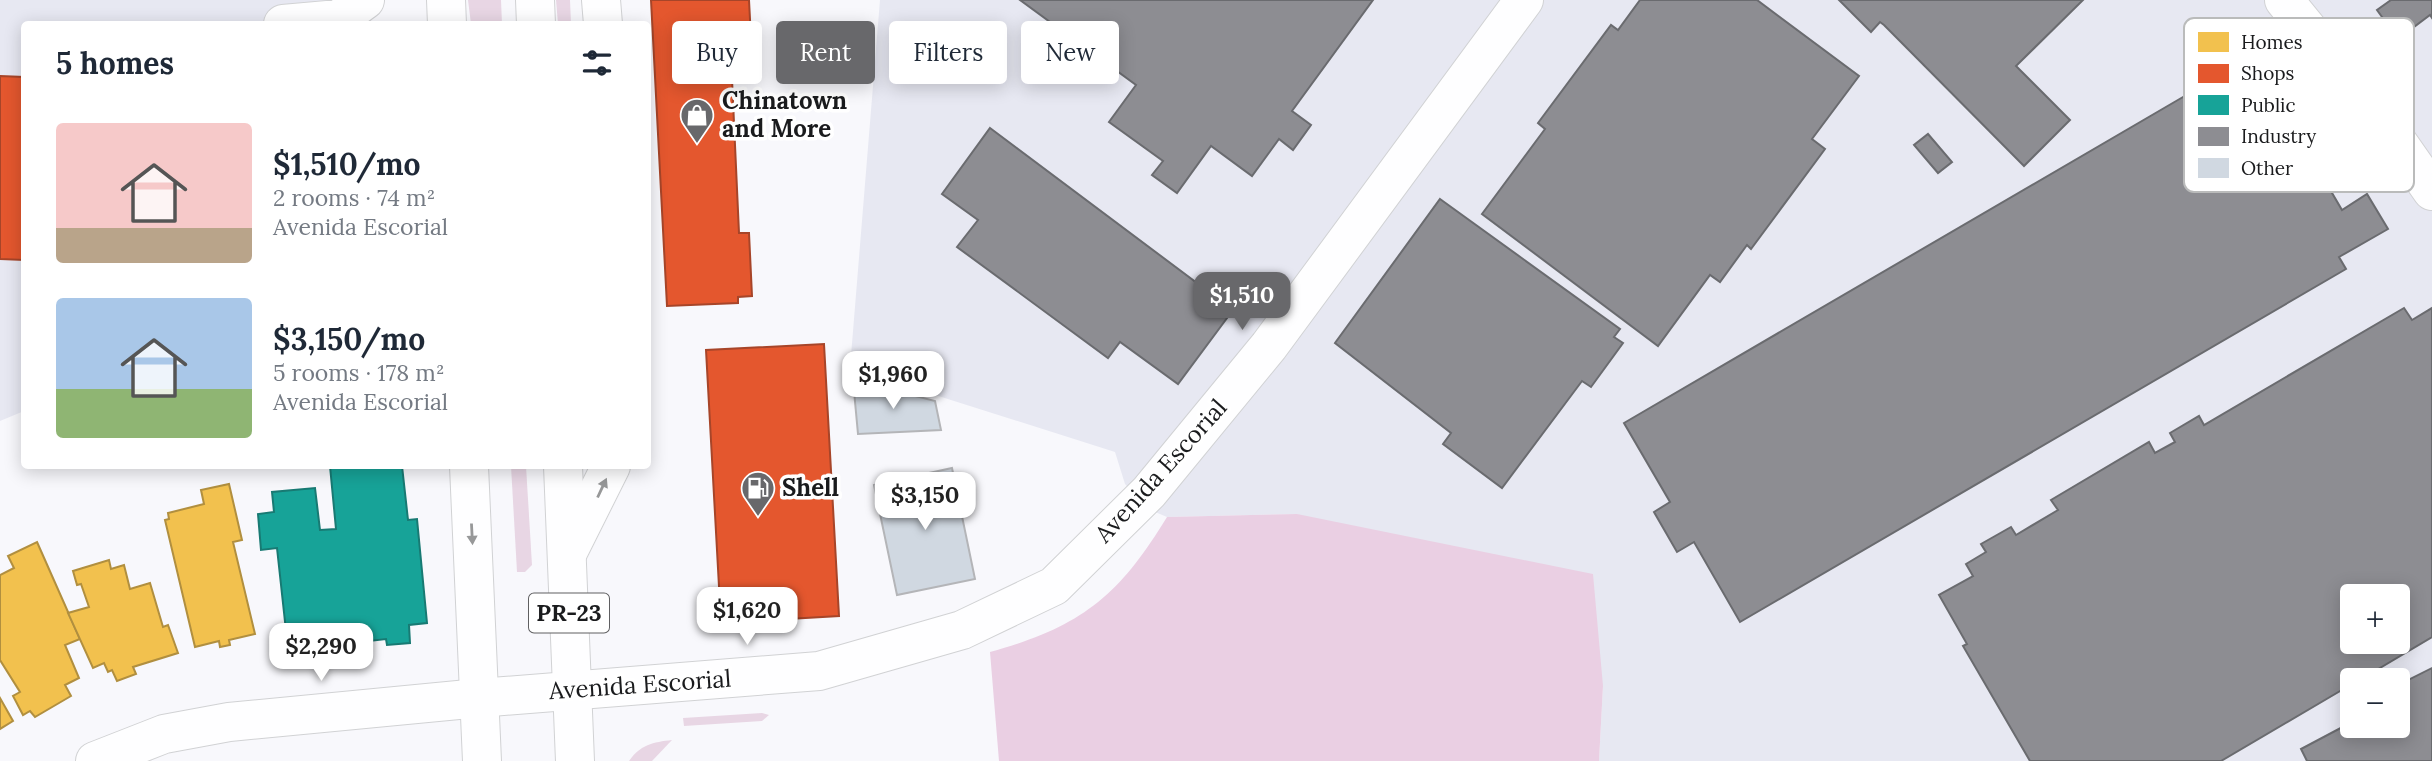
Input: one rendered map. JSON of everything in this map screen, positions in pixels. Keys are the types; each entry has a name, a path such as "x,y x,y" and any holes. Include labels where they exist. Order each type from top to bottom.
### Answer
{"street":[{"path":"317,21 339,19 365,0"},
{"path":"446,0 447,21"},
{"path":"535,0 536,21"},
{"path":"601,0 603,21"},
{"name":"Avenida Escorial","path":"95,761 164,734 229,722 479,698 819,671 962,630 1054,586 1149,492 1269,346 1524,0"},
{"path":"2284,0 2299,18"},
{"path":"2414,165 2432,191"},
{"path":"469,469 482,761"},
{"name":"PR-23","path":"563,469 575,761"},
{"path":"568,552 610,469"}],"shaded area":[{"path":"0,0 359,0 371,21 21,21 21,412 0,421"},
{"path":"468,0 501,0 502,21 471,21"},
{"path":"556,0 570,0 571,21 558,21"},
{"path":"880,0 2432,0 2432,761 1599,761 1603,686 1297,514 1167,517 1148,509 1125,484 1115,452 850,368"},
{"path":"511,469 526,469 532,565 525,572 517,572"},
{"path":"1297,514 1593,574 1603,686 1599,761 999,761 990,652 1049,631 1095,605 1132,568 1167,517"},
{"path":"762,713 769,715 762,721 684,726 683,718"},
{"path":"672,740 652,761 629,761 648,745"}],"building: Homes":[{"path":"229,484 242,540 233,542 255,634 229,640 230,645 220,647 219,641 195,647 165,520 169,519 168,513 204,504 201,490"},
{"path":"37,542 80,639 65,645 79,678 65,685 71,696 35,717 30,711 23,715 13,696 20,692 0,660 0,575 14,568 8,556"},
{"path":"109,560 111,569 124,565 130,589 150,583 163,627 168,625 178,653 133,667 136,674 117,681 112,670 108,672 104,663 93,668 68,613 89,607 73,571"},
{"path":"0,698 13,721 0,729"}],"building: Shops":[{"name":"Chinatown and More","path":"651,0 749,0 750,21 672,21 672,84 732,84 739,233 749,233 752,296 738,297 738,303 667,306"},
{"path":"0,76 21,77 21,260 0,259"},
{"path":"824,344 839,616 721,623 706,350"}],"building: Public":[{"path":"330,469 402,469 408,520 417,519 427,623 409,625 410,643 387,645 386,639 352,643 351,634 287,640 277,548 261,550 258,514 274,512 272,492 315,488 320,530 336,529"}],"building: Industry":[{"path":"1020,0 1373,0 1292,111 1311,125 1293,150 1279,139 1252,176 1211,146 1177,193 1152,175 1163,161 1109,122 1136,85 1119,73 1119,21 1049,21"},
{"path":"1640,0 1757,0 1859,76 1812,139 1825,149 1751,249 1747,245 1720,282 1710,275 1658,346 1482,214 1545,129 1538,123 1611,25 1618,30"},
{"path":"1839,0 2083,0 2016,66 2070,120 2024,166 1884,25 1880,22 1871,32"},
{"path":"2391,0 2432,0 2432,18 2430,15 2414,27 2414,18 2383,18 2377,10"},
{"path":"2184,96 2184,192 2331,192 2342,210 2367,194 2388,229 2339,257 2346,269 1740,622 1694,542 1677,552 1654,512 1670,502 1624,423"},
{"path":"990,128 1233,310 1178,384 1120,342 1108,358 957,247 978,220 942,194"},
{"path":"1928,134 1952,162 1938,173 1914,145"},
{"path":"1440,199 1620,329 1614,337 1623,343 1591,387 1582,381 1502,488 1443,444 1451,433 1335,343"},
{"path":"2404,308 2412,320 2432,308 2432,637 2410,650 2410,584 2340,584 2340,654 2403,654 2380,668 2340,668 2340,691 2221,761 2030,761 1963,646 1967,644 1939,595 1973,576 1966,564 1986,552 1981,544 2011,527 2016,535 2058,510 2051,500 2149,442 2155,453 2175,442 2170,433 2199,416 2204,425"},
{"path":"2432,668 2432,761 2307,761 2301,749 2340,728 2340,738 2410,738 2410,679"}],"building: Other":[{"path":"853,380 935,401 941,430 858,434"},
{"path":"952,468 975,579 897,595 874,485"}],"place":[{"name":"Chinatown and More","path":"697,145"},
{"name":"Shell","path":"758,518"}]}
